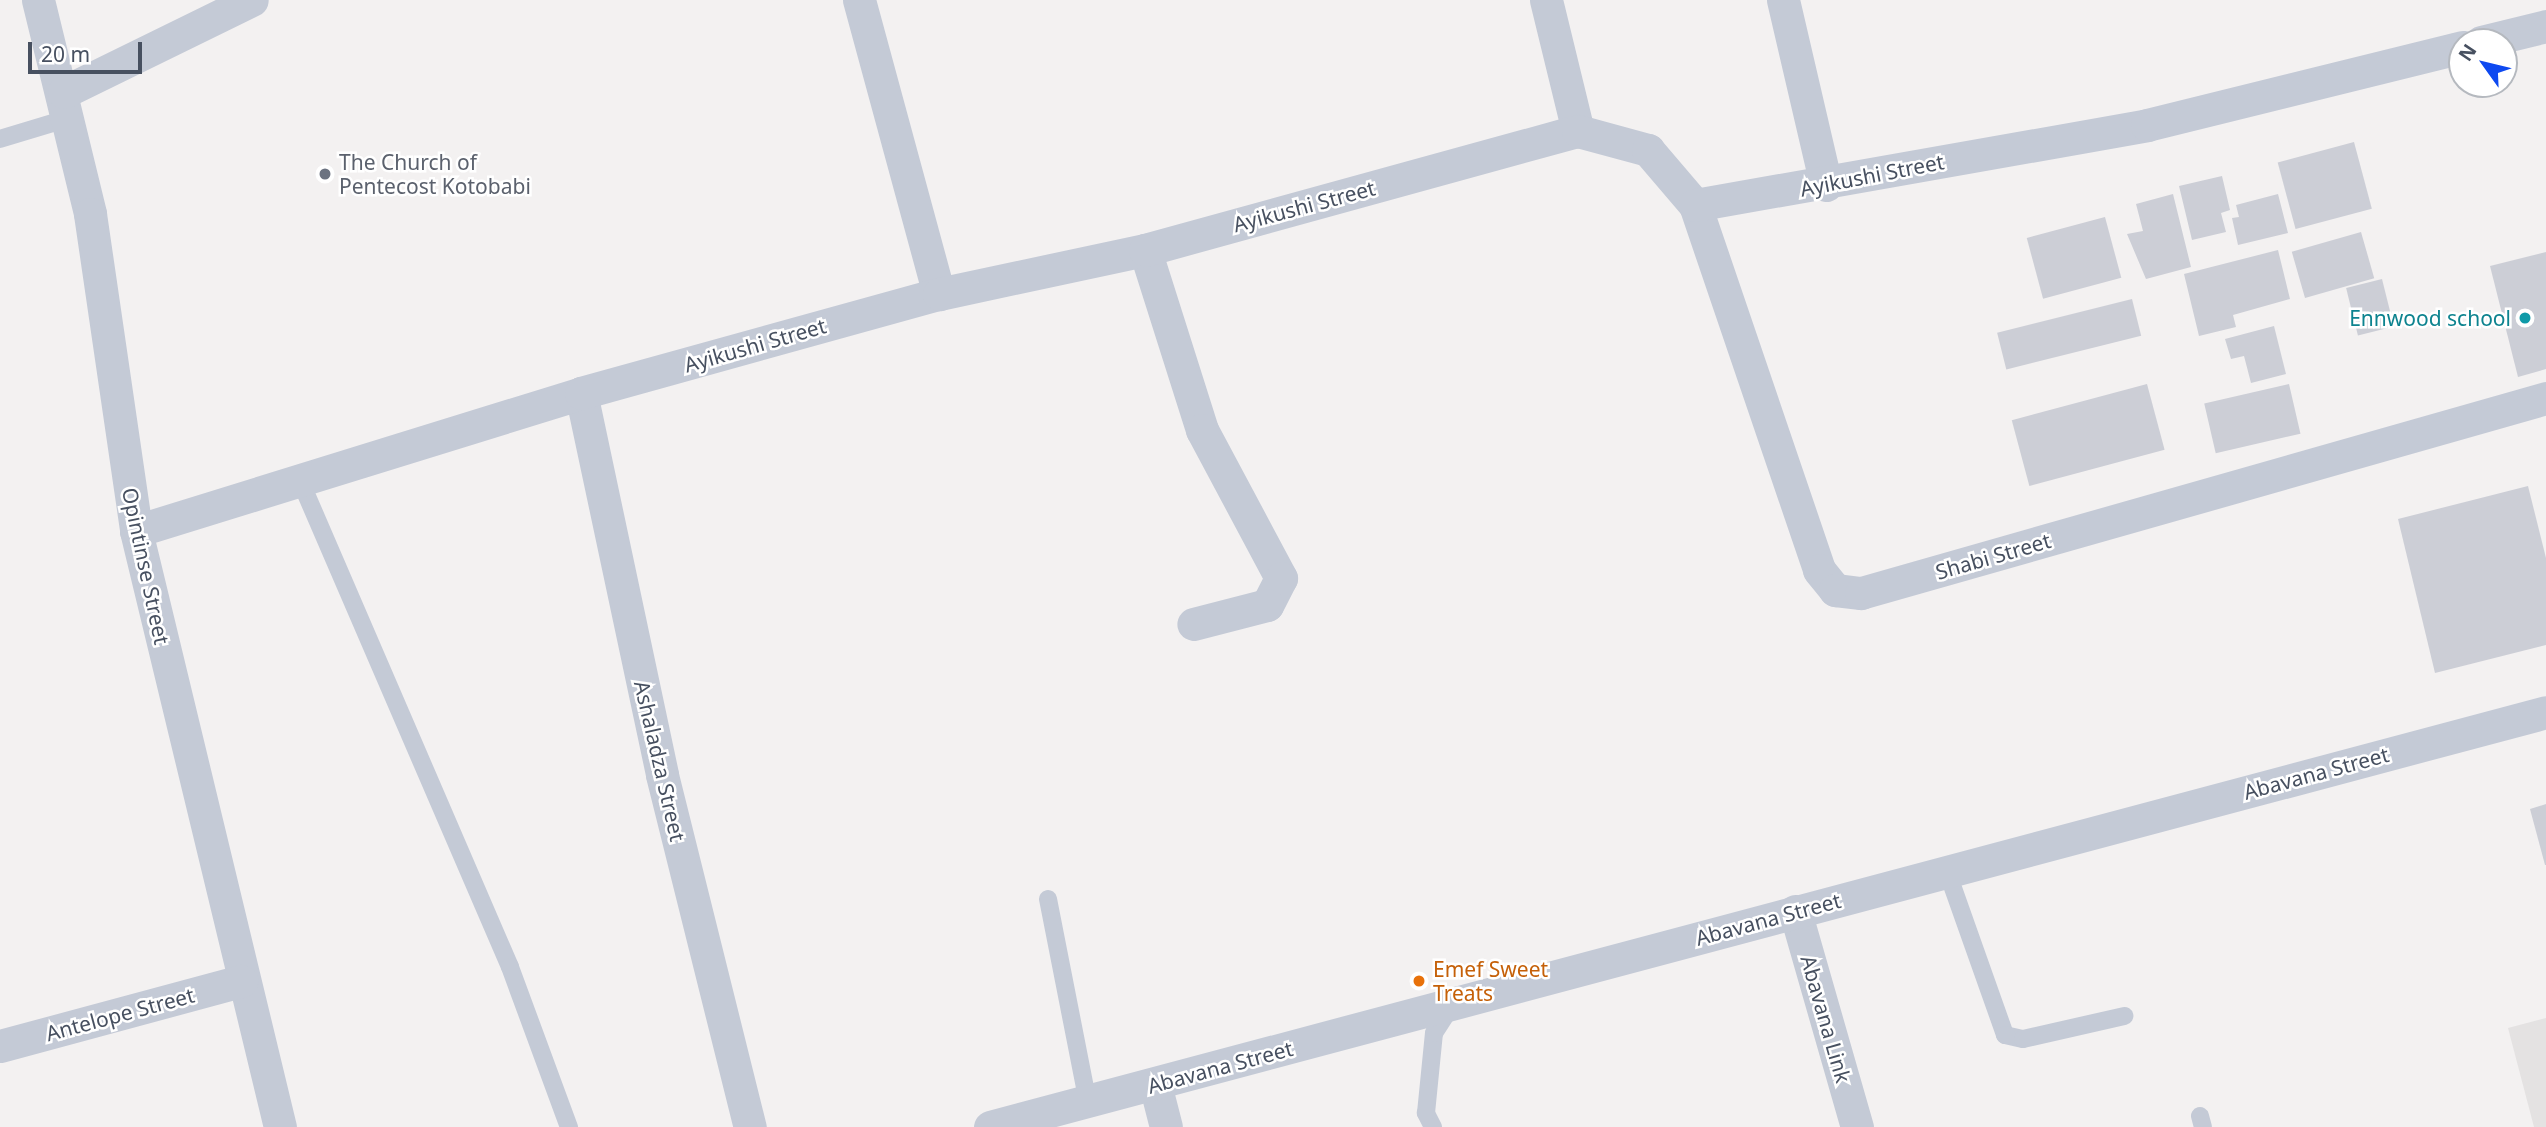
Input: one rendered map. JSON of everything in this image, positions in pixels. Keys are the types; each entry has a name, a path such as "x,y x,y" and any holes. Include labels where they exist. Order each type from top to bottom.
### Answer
{"street":[{"name":"Opintinse Street","path":"38,0 66,105 90,214 136,531 241,981 280,1127"},
{"path":"66,105 252,0"},
{"path":"859,0 939,294"},
{"path":"1546,0 1578,131 1648,150 1695,205"},
{"path":"1783,0 1826,185"},
{"path":"2518,33 2546,26"},
{"name":"Ayikushi Street","path":"1695,205 1826,185 2147,125 2448,50"},
{"name":"Ayikushi Street","path":"136,531 581,393 939,294 1145,250 1578,131"},
{"name":"Shabi Street","path":"1695,205 1818,570 1835,590 1861,593 2546,398"},
{"path":"1145,250 1202,430 1281,578 1267,605 1193,624"},
{"name":"Ashaladza Street","path":"581,393 662,775 750,1127"},
{"name":"Abavana Street","path":"990,1127 2546,712"},
{"name":"Abavana Link","path":"1795,911 1857,1127"},
{"name":"Antelope Street","path":"0,1046 241,981"},
{"path":"1155,1084 1166,1127"}],"lane":[{"path":"0,139 66,105"},
{"path":"300,480 510,967 569,1127"},
{"path":"1947,871 2005,1035 2023,1039 2124,1016"},
{"path":"1048,899 1088,1102"},
{"path":"1433,1127 1426,1113 1434,1033 1453,1004"}],"shaded area":[{"path":"2546,1018 2546,1127 2534,1127 2508,1028"}],"building":[{"path":"2354,142 2372,209 2296,229 2278,162"},
{"path":"2222,176 2230,210 2221,213 2226,232 2192,240 2179,186"},
{"path":"2173,194 2191,267 2146,279 2127,234 2143,231 2136,204"},
{"path":"2278,194 2288,233 2238,245 2232,218 2239,217 2236,205"},
{"path":"2105,217 2121,278 2043,299 2027,238"},
{"path":"2361,232 2374,278 2305,298 2292,252"},
{"path":"2278,250 2290,299 2233,315 2236,327 2199,336 2184,274"},
{"name":"Ennwood school","path":"2546,252 2546,369 2518,377 2490,266"},
{"path":"2382,279 2394,327 2358,335 2346,288"},
{"path":"2132,299 2141,336 2006,369 1997,333"},
{"path":"2274,326 2286,374 2251,383 2244,356 2231,359 2225,339"},
{"path":"2147,384 2165,450 2029,486 2012,420"},
{"path":"2289,384 2300,434 2216,453 2204,404"},
{"path":"2528,486 2546,558 2546,645 2435,673 2398,519"},
{"path":"2546,804 2546,865 2545,865 2530,809"}],"place":[{"name":"The Church of Pentecost Kotobabi","path":"325,174"},
{"name":"Ennwood school","path":"2525,318"},
{"name":"Emef Sweet Treats","path":"1419,981"}]}
